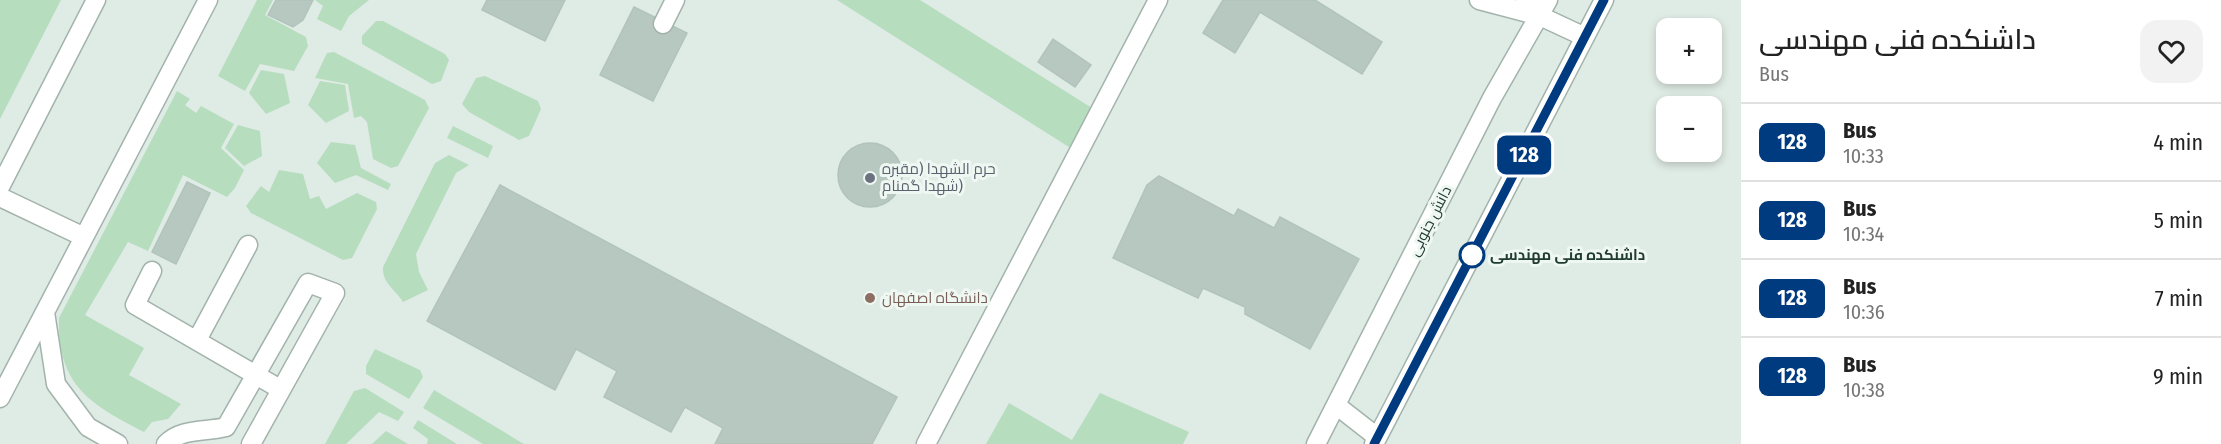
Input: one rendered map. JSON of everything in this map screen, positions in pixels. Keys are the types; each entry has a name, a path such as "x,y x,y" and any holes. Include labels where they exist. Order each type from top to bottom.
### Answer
{"lane":[{"path":"0,187 96,0"},
{"path":"0,398 208,0"},
{"path":"663,24 675,0"},
{"path":"926,444 1158,0"},
{"path":"1479,0 1544,8"},
{"path":"1525,0 1544,8 1586,37"},
{"path":"1336,405 1376,441 1604,0"},
{"name":"دانش جنوبی","path":"1316,444 1492,98 1544,8"},
{"path":"0,197 84,237"},
{"path":"197,340 248,246"},
{"path":"152,271 135,305 280,390"},
{"path":"166,444 190,431 207,432 226,427 308,283 335,293 251,444"},
{"path":"45,312 56,384 88,427 118,444"},
{"path":"281,330 305,346"}],"green space":[{"path":"0,0 61,0 0,119"},
{"path":"257,0 273,0 265,15 306,37 308,46 294,71 260,64 245,91 218,76"},
{"path":"315,0 369,0 349,16 341,31 317,19 323,6"},
{"path":"837,0 920,0 1092,108 1072,149"},
{"path":"376,21 383,21 445,54 449,60 441,81 432,84 362,44 362,36"},
{"path":"334,52 425,100 429,108 398,166 391,168 373,159 367,122 361,116 354,118 348,84 315,78 327,53"},
{"path":"261,70 284,74 290,103 266,114 249,93"},
{"path":"485,76 538,101 541,109 529,136 519,140 469,112 462,104 476,78"},
{"path":"320,81 345,85 349,111 326,123 308,105"},
{"path":"177,91 190,99 185,105 196,113 201,106 234,124 221,148 244,170 235,188 227,197 183,175 148,251 128,242 85,315 144,348 129,375 181,404 168,419 152,422 144,432 108,412 80,390 64,360 59,318"},
{"path":"238,125 260,131 262,156 244,166 225,148"},
{"path":"453,126 493,146 488,158 447,138"},
{"path":"331,142 355,145 361,168 391,184 388,190 356,175 335,183 317,163"},
{"path":"449,155 469,165 456,173 416,254 419,272 428,290 403,302 387,282 383,267 435,163"},
{"path":"279,170 303,174 310,199 319,196 326,209 357,193 376,202 377,209 352,258 343,260 251,213 246,206 261,186 269,192"},
{"path":"375,349 420,370 423,377 409,399 366,374 366,366"},
{"path":"365,388 404,412 398,421 379,412 346,444 325,444 354,391"},
{"path":"434,390 524,444 483,444 423,408"},
{"path":"1100,393 1189,432 1183,444 986,444 1009,403 1072,440"},
{"path":"418,420 457,444 427,444 428,439 413,428"},
{"path":"386,431 408,444 372,444"}],"building":[{"path":"276,0 313,0 303,20 293,27 268,15"},
{"path":"487,0 565,0 545,41 482,10"},
{"path":"1223,0 1315,0 1382,42 1362,74 1260,12 1235,53 1203,33"},
{"path":"634,7 687,33 653,101 600,75"},
{"path":"1053,39 1091,65 1075,87 1038,62"},
{"name":"حرم الشهدا (مقبره شهدا گمنام)","path":"870,143 882,145 893,152 900,163 902,175 900,187 893,198 882,205 870,207 858,205 847,198 840,187 838,175 840,163 847,152 858,145"},
{"path":"1159,176 1234,216 1238,209 1274,228 1280,217 1359,259 1310,349 1245,314 1245,307 1203,288 1198,298 1113,258 1147,185"},
{"path":"187,182 210,193 176,264 152,252"},
{"path":"500,185 897,397 872,444 715,444 723,428 685,407 671,432 604,397 617,371 576,349 555,390 427,321"}],"bus line":[{"name":"128","path":"1374,444 1604,0"}],"place":[{"name":"حرم الشهدا (مقبره شهدا گمنام)","path":"870,178"},
{"name":"داشنکده فنی مهندسی","path":"1472,255"},
{"name":"دانشگاه اصفهان","path":"870,298"}]}
